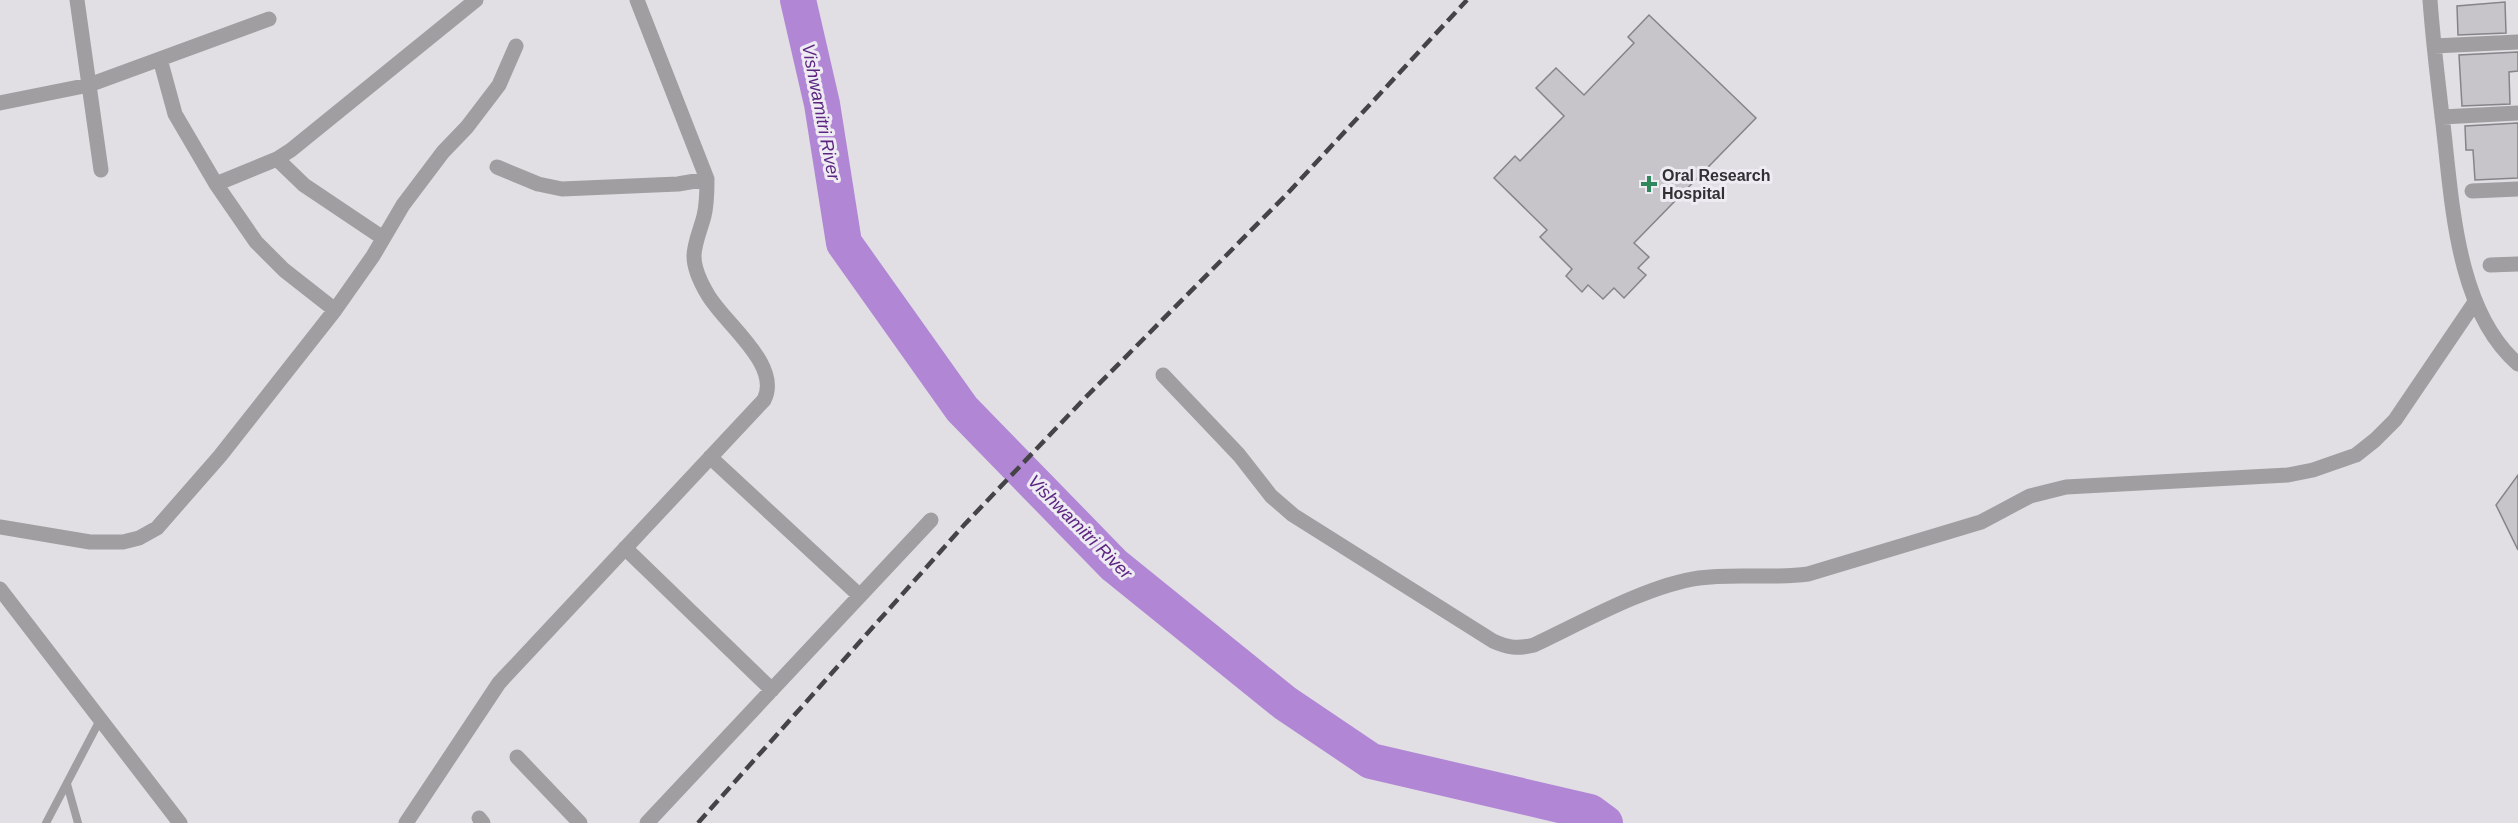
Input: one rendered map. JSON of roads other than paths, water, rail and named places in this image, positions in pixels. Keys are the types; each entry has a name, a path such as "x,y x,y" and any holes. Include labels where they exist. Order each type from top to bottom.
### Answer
{"street":[{"path":"77,0 100,170"},
{"path":"216,184 277,159 304,140 476,0"},
{"path":"406,823 499,682 764,400 769,389 767,375 758,358 716,308 699,276 694,256 706,205 707,179 638,0"},
{"path":"2430,0 2452,206 2461,250 2475,302 2494,337 2518,364"},
{"path":"0,103 89,85 269,19"},
{"path":"2434,46 2518,42"},
{"path":"0,527 90,542 139,538 157,528 220,456 335,310 403,205 442,152 467,127 499,85 516,46"},
{"path":"160,59 175,114 216,184 256,242 284,270 335,310"},
{"path":"2442,117 2518,113"},
{"path":"277,159 293,177 383,238"},
{"path":"498,167 538,184 562,189 678,184 707,179"},
{"path":"2472,191 2518,189"},
{"path":"2490,265 2518,264"},
{"path":"1163,375 1239,455 1271,496 1293,515 1492,641 1505,647 1518,649 1534,645 1649,592 1670,585 1701,578 1787,577 1808,574 1981,522 2016,503 2048,490 2066,487 2288,475 2341,461 2356,455 2395,420 2475,302"},
{"path":"710,457 860,596"},
{"path":"647,823 931,520"},
{"path":"625,548 772,690"},
{"path":"0,589 180,823"},
{"path":"517,758 580,823"}],"lane":[{"path":"46,823 101,718"},
{"path":"67,784 78,823"}],"waterway":[{"name":"Vishwamitri River","path":"798,0 822,104 844,243 962,409 1114,565 1285,703 1371,761 1590,812 1605,823"}],"railway":[{"path":"698,823 965,524 1084,399 1286,195 1467,0"}],"place":[{"name":"Oral Research Hospital","path":"1649,184"}]}
